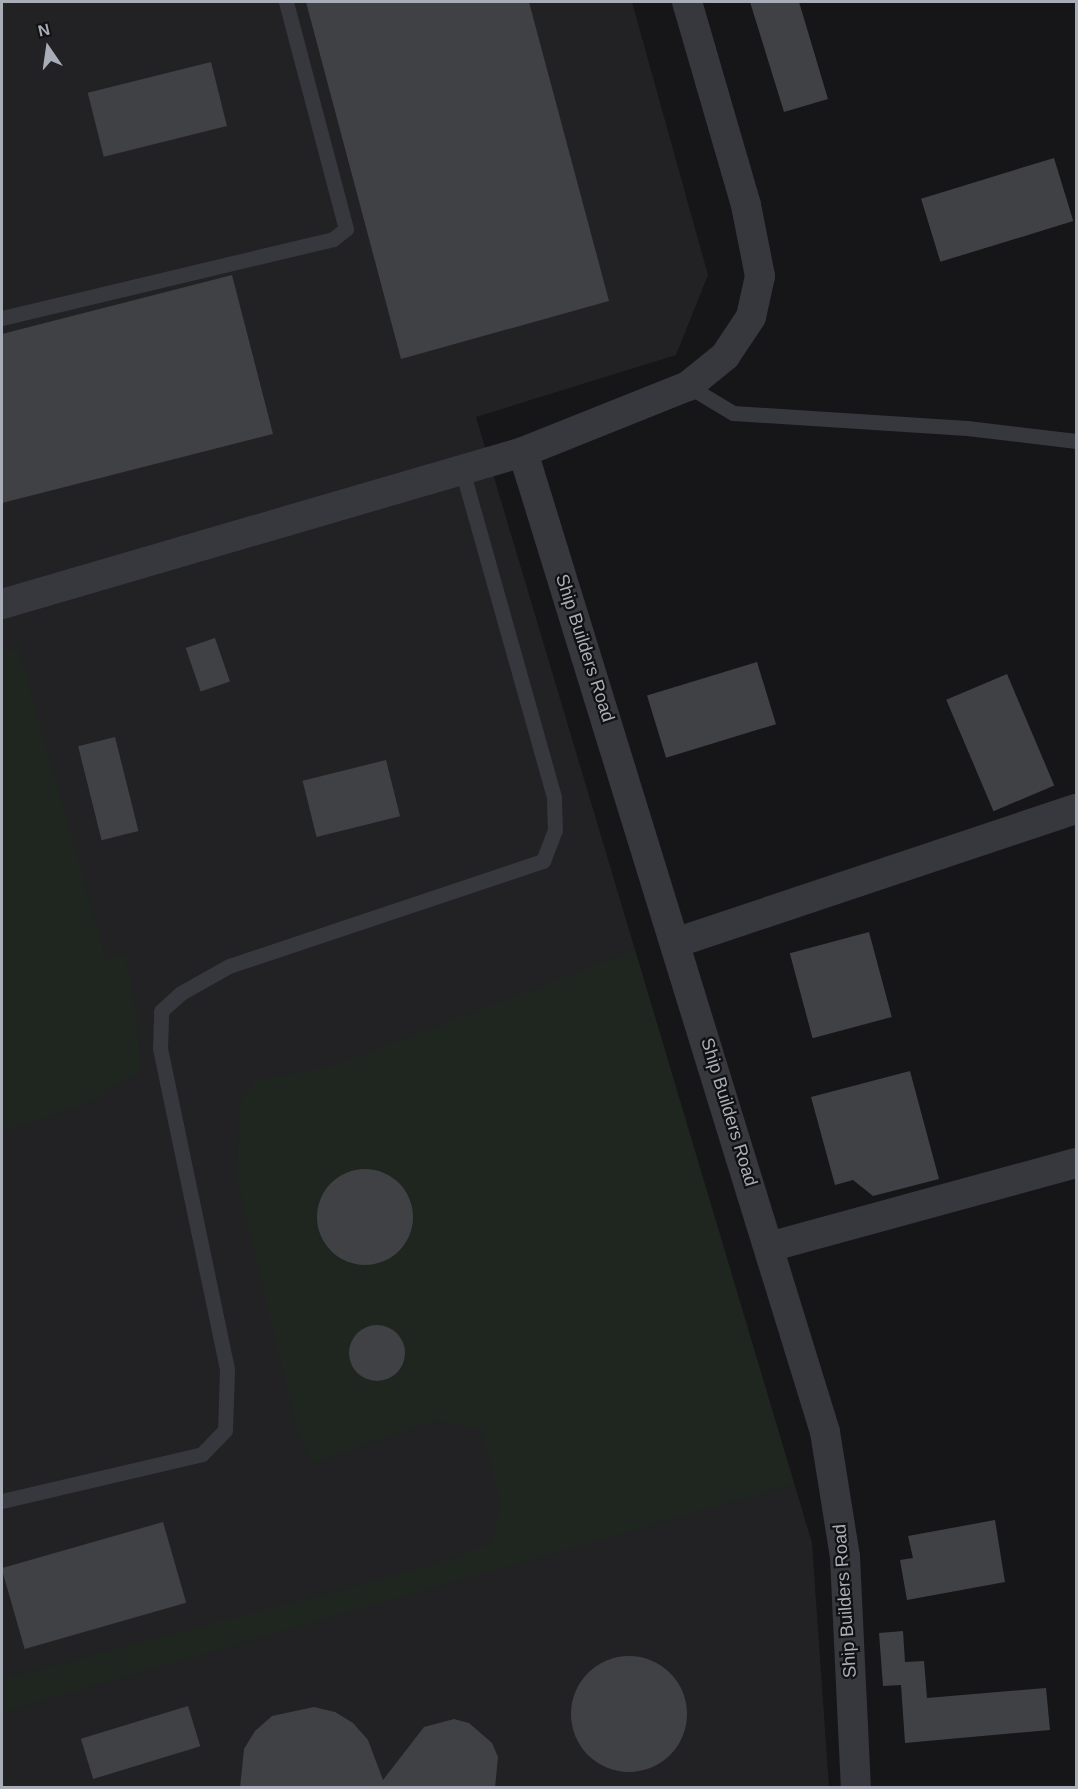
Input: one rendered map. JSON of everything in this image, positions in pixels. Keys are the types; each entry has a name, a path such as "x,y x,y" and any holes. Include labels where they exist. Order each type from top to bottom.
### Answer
{"street":[{"path":"2,604 523,452 688,386 725,356 751,317 760,276 746,205 687,2"},
{"name":"Ship Builders Road","path":"523,452 678,942 825,1432 844,1557 856,1788"},
{"path":"678,942 1077,809"},
{"path":"769,1247 1077,1163"}],"lane":[{"path":"2,318 333,239 346,229 286,2"},
{"path":"688,386 733,413 979,429 1077,441"},
{"path":"2,1500 202,1454 225,1430 227,1369 160,1048 161,1011 181,993 229,966 543,861 555,830 554,797 462,470"}],"shaded area":[{"path":"2,2 632,2 708,275 676,355 476,417 812,1543 829,1787 2,1788"},
{"path":"18,647 106,959 125,954 136,1008 140,1071 85,1104 30,1124 2,1129 2,652"},
{"path":"635,950 794,1484 2,1712 2,1679 434,1565 491,1543 501,1504 481,1430 435,1421 312,1463 299,1439 237,1180 239,1103 253,1082 336,1065"}],"building":[{"path":"306,2 529,2 609,301 401,359"},
{"path":"750,2 799,2 828,99 784,112"},
{"path":"211,62 227,126 104,157 88,93"},
{"path":"1054,158 1073,221 940,262 921,199"},
{"path":"232,275 273,434 2,503 2,334"},
{"path":"215,638 230,681 201,692 186,648"},
{"path":"757,662 776,724 666,758 647,696"},
{"path":"1007,674 1054,785 994,811 946,700"},
{"path":"115,737 138,831 102,840 78,746"},
{"path":"386,760 400,816 317,837 303,781"},
{"path":"869,932 892,1017 813,1038 790,953"},
{"path":"910,1071 939,1179 873,1196 853,1180 835,1185 811,1097"},
{"path":"365,1169 383,1173 399,1183 409,1199 413,1217 409,1235 399,1251 383,1261 365,1265 347,1261 331,1251 321,1235 317,1217 321,1199 331,1183 347,1173"},
{"path":"377,1325 388,1327 397,1333 403,1342 405,1353 403,1364 397,1373 388,1379 377,1381 366,1379 357,1373 351,1364 349,1353 351,1342 357,1333 366,1327"},
{"path":"995,1520 1005,1582 907,1600 900,1560 913,1558 908,1536"},
{"path":"163,1522 186,1603 25,1649 2,1568"},
{"path":"903,1631 905,1662 924,1661 927,1698 1046,1688 1050,1730 905,1743 901,1685 883,1686 879,1633"},
{"path":"629,1656 651,1660 670,1673 683,1692 687,1714 683,1736 670,1755 651,1768 629,1772 607,1768 588,1755 575,1736 571,1714 575,1692 588,1673 607,1660"},
{"path":"188,1706 200,1746 93,1779 81,1739"},
{"path":"314,1707 335,1712 353,1723 368,1740 383,1780 424,1727 454,1719 469,1723 492,1743 498,1757 495,1788 240,1788 244,1749 255,1731 272,1716"}]}
